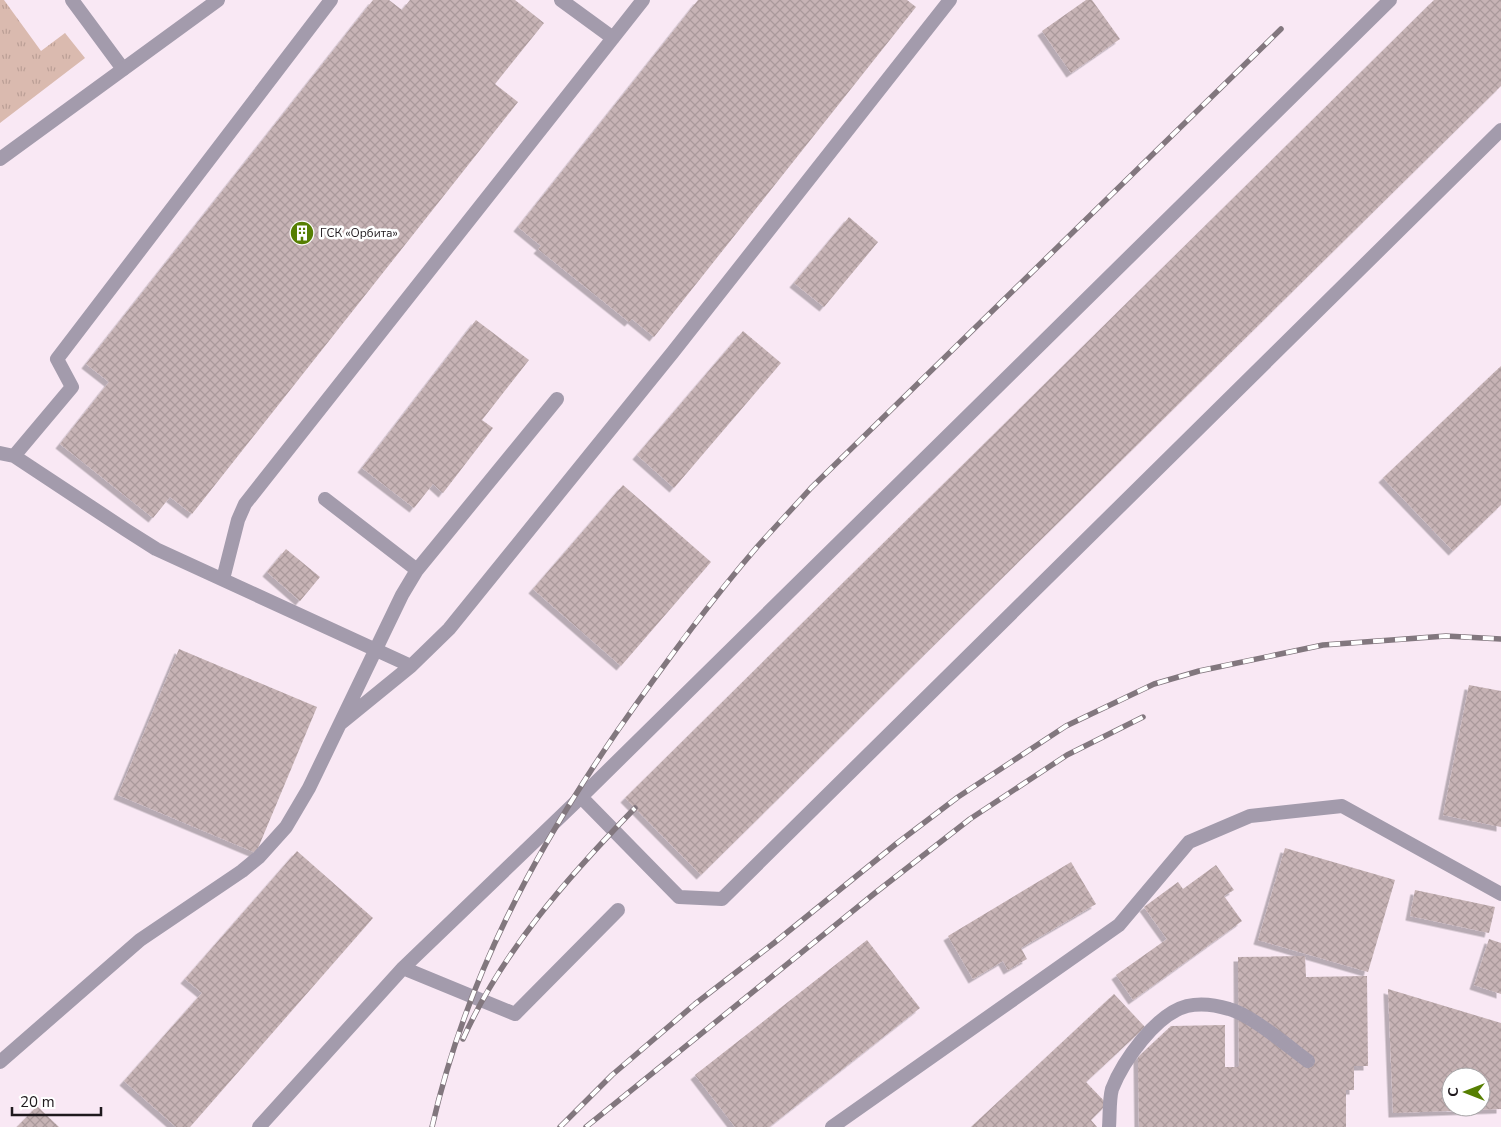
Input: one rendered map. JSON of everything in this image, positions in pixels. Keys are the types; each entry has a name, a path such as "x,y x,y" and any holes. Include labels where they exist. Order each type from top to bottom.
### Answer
{"street":[{"path":"72,0 123,69"},
{"path":"0,159 218,0"},
{"path":"14,456 72,387 57,359 331,0"},
{"path":"561,0 613,38"},
{"path":"223,579 238,520 245,504 643,0"},
{"path":"341,723 412,666 449,630 950,0"},
{"path":"259,1127 403,968 582,798 1390,0"},
{"path":"582,798 679,897 722,899 1501,130"},
{"path":"0,1062 140,940 242,871 286,827 309,788 402,595 417,570 557,399"},
{"path":"0,453 14,456 156,548 412,666"},
{"path":"325,499 417,570"},
{"path":"832,1127 1119,925 1189,842 1250,816 1342,806 1501,894"},
{"path":"403,968 515,1014 618,910"},
{"path":"1109,1127 1112,1090 1125,1062 1139,1042 1156,1026 1170,1014 1186,1006 1206,1005 1230,1009 1244,1015 1308,1061"}],"green space":[{"path":"0,0 4,0 41,51 65,33 85,58 0,123"}],"building":[{"name":"ГСК «Орбита»","path":"373,0 389,0 402,10 410,0 515,0 544,23 495,84 518,102 192,514 170,497 153,518 60,444 109,382 86,364"},
{"path":"698,0 907,0 916,7 654,337 632,319 629,322 538,249 541,246 518,227"},
{"path":"1086,0 1092,0 1120,39 1071,73 1042,31"},
{"path":"1434,0 1501,0 1501,86 701,875 625,798"},
{"path":"849,217 878,242 824,307 794,283"},
{"path":"476,320 529,360 482,420 493,428 443,493 433,484 414,508 362,468"},
{"path":"743,331 781,363 674,488 637,455"},
{"path":"1501,366 1501,505 1453,551 1383,478"},
{"path":"623,485 711,562 621,666 533,589"},
{"path":"286,549 320,577 300,601 267,572"},
{"path":"179,649 317,707 256,853 118,795"},
{"path":"1469,685 1501,691 1501,827 1443,815"},
{"path":"1285,848 1395,880 1368,972 1258,940"},
{"path":"297,851 373,918 190,1127 176,1127 124,1081 202,993 185,979"},
{"path":"1071,862 1096,904 1021,948 1027,959 1008,970 1003,961 973,979 948,936"},
{"path":"1216,865 1234,890 1224,896 1242,921 1133,1000 1116,975 1167,939 1144,907 1178,882 1183,889"},
{"path":"1415,890 1495,907 1489,933 1410,916"},
{"path":"1489,939 1501,943 1501,994 1474,985"},
{"path":"867,940 920,1008 769,1127 735,1127 695,1075"},
{"path":"1305,956 1306,977 1367,976 1368,1066 1354,1066 1354,1090 1346,1090 1346,1127 1139,1127 1138,1057 1171,1026 1225,1025 1225,1067 1239,1067 1238,957"},
{"path":"1388,989 1501,1023 1501,1109 1491,1109 1491,1067 1441,1067 1441,1111 1393,1113"},
{"path":"1114,994 1145,1027 1086,1082 1107,1104 1091,1120 1097,1127 971,1127"},
{"path":"37,1106 59,1127 17,1127"}],"railway":[{"path":"432,1127 446,1073 463,1020 483,969 531,871 558,824 618,730 703,614 738,569 811,488 1281,29"},
{"path":"560,1127 612,1075 695,1004 896,844 958,797 1066,726 1154,684 1199,671 1323,645 1446,636 1501,639"},
{"path":"586,1127 875,893 970,819 1067,755 1143,717"},
{"path":"463,1039 479,1006 517,945 585,861 635,808"}],"place":[{"name":"ГСК «Орбита»","path":"302,233"}]}
